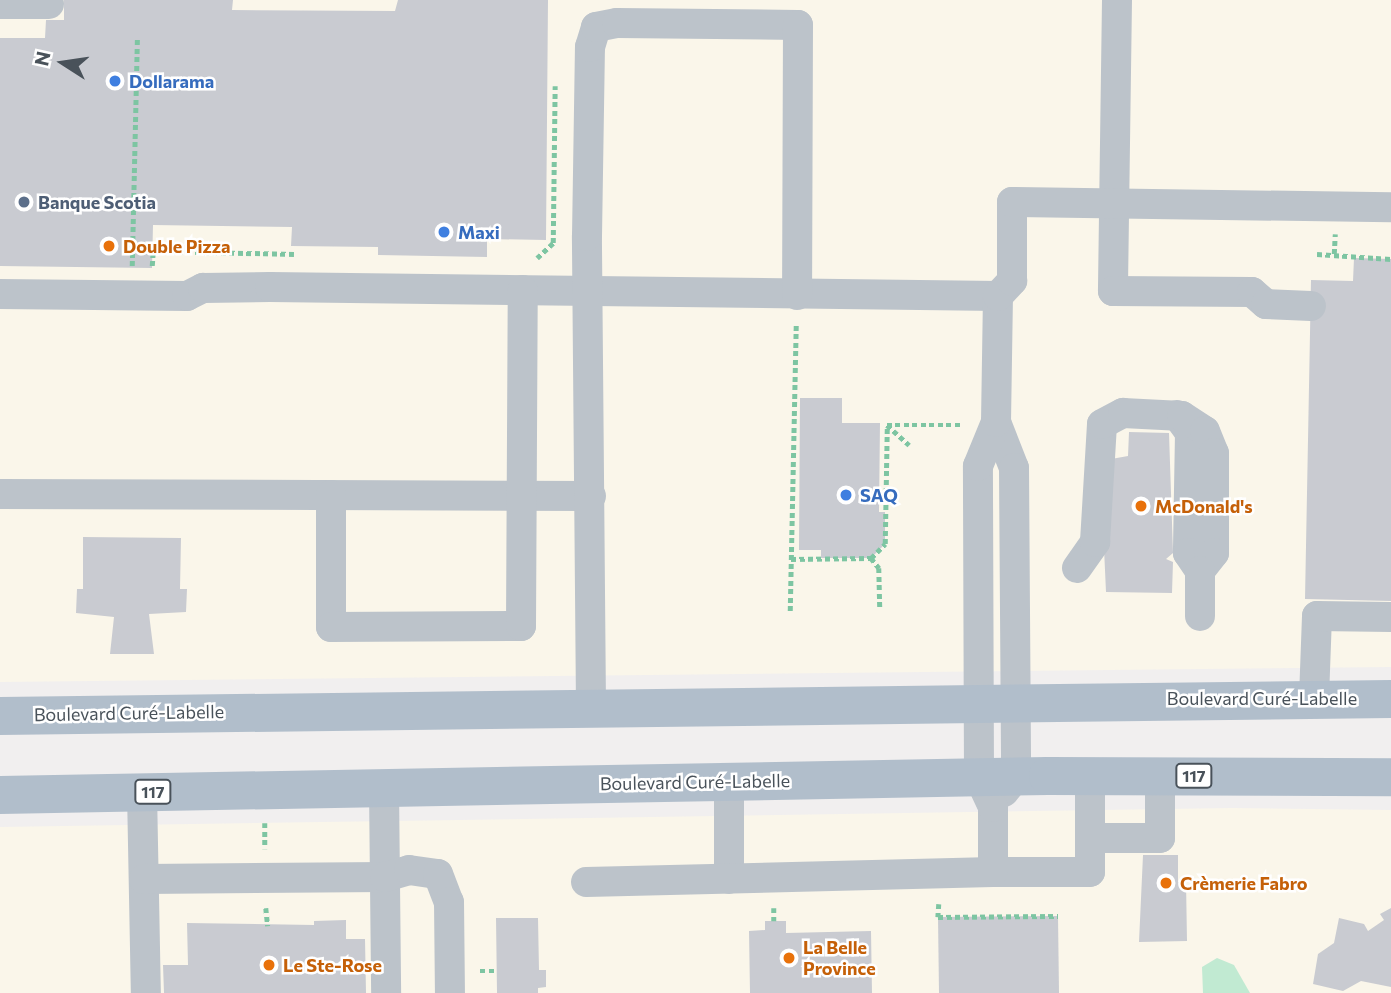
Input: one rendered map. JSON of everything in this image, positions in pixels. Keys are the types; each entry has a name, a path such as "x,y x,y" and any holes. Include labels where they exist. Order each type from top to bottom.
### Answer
{"main road":[{"name":"Boulevard Curé-Labelle","path":"0,716 1015,700 1391,699"},
{"name":"Boulevard Curé-Labelle","path":"0,794 729,782 996,787 1090,776 1391,777"}],"lane":[{"path":"1117,0 1113,291 1252,292 1266,304 1311,306"},
{"path":"0,4 50,4"},
{"path":"591,706 591,290 587,236 591,36 606,23 633,11 798,13 797,295"},
{"path":"996,787 977,701 978,466 996,422 998,296 1012,281 1012,202 1391,207"},
{"path":"0,294 187,296 203,288 237,287 998,296"},
{"path":"331,495 331,627 521,626 524,496 523,290"},
{"path":"1077,568 1095,542 1102,424 1123,413 1177,415 1205,431 1214,453 1214,553 1200,571 1200,616"},
{"path":"993,872 996,787 1015,700 1014,468 996,422"},
{"path":"0,494 591,496"},
{"path":"1314,698 1317,616 1391,617"},
{"path":"586,882 1090,872 1090,776"},
{"path":"1090,838 1160,838 1160,776"},
{"path":"729,782 729,879"},
{"path":"384,788 386,993"},
{"path":"142,792 146,993"},
{"path":"144,879 385,877 428,871 445,881 450,993"}],"path":[{"path":"132,267 137,38"},
{"path":"531,259 541,258 553,243 555,86"},
{"path":"120,267 152,268 153,251 301,254"},
{"path":"1317,254 1391,259"},
{"path":"785,323 796,323 790,611"},
{"path":"791,559 870,558 885,544 887,425"},
{"path":"887,425 950,426"},
{"path":"887,425 909,445"},
{"path":"870,558 879,568 880,610"},
{"path":"265,819 265,862"},
{"path":"938,917 1058,915"}],"shaded area":[{"path":"0,0 1391,0 1391,667 0,682"},
{"path":"1232,808 1391,810 1391,993 0,993 0,827"}],"green space":[{"path":"1217,958 1234,965 1250,993 1203,993 1202,967"}],"building":[{"path":"64,0 233,0 232,10 395,11 398,0 548,0 546,240 487,239 487,257 378,255 378,247 291,246 292,227 153,225 152,268 0,266 0,38 45,38 46,20 64,20"},
{"path":"1354,258 1391,259 1391,601 1305,599 1311,280 1353,281"},
{"path":"800,398 842,398 842,423 880,423 879,512 885,512 885,544 871,558 821,558 821,550 799,550"},
{"path":"1129,432 1169,433 1173,553 1166,559 1173,562 1172,593 1106,592 1100,461 1128,456"},
{"path":"83,537 181,538 180,589 187,589 186,612 149,614 154,654 110,654 114,617 76,613 77,589 83,589"},
{"path":"1143,855 1178,855 1178,882 1186,881 1187,941 1139,942"},
{"path":"1391,908 1391,987 1361,981 1343,991 1313,984 1318,954 1334,943 1339,918 1364,924 1368,931 1384,920 1380,914"},
{"path":"1058,916 1059,993 939,993 938,917"},
{"path":"496,918 538,918 539,970 546,970 546,987 538,988 538,993 497,993"},
{"path":"346,920 346,939 365,939 366,993 164,993 163,965 188,965 187,923 314,925 314,921"},
{"path":"765,921 786,921 786,933 871,931 872,993 750,993 749,931 765,930"}],"place":[{"name":"Dollarama","path":"115,81"},
{"name":"Banque Scotia","path":"24,202"},
{"name":"Maxi","path":"444,232"},
{"name":"Double Pizza","path":"109,246"},
{"name":"SAQ","path":"846,495"},
{"name":"McDonald's","path":"1141,506"},
{"name":"Crèmerie Fabro","path":"1166,883"},
{"name":"La Belle Province","path":"789,958"},
{"name":"Le Ste-Rose","path":"269,965"}]}
